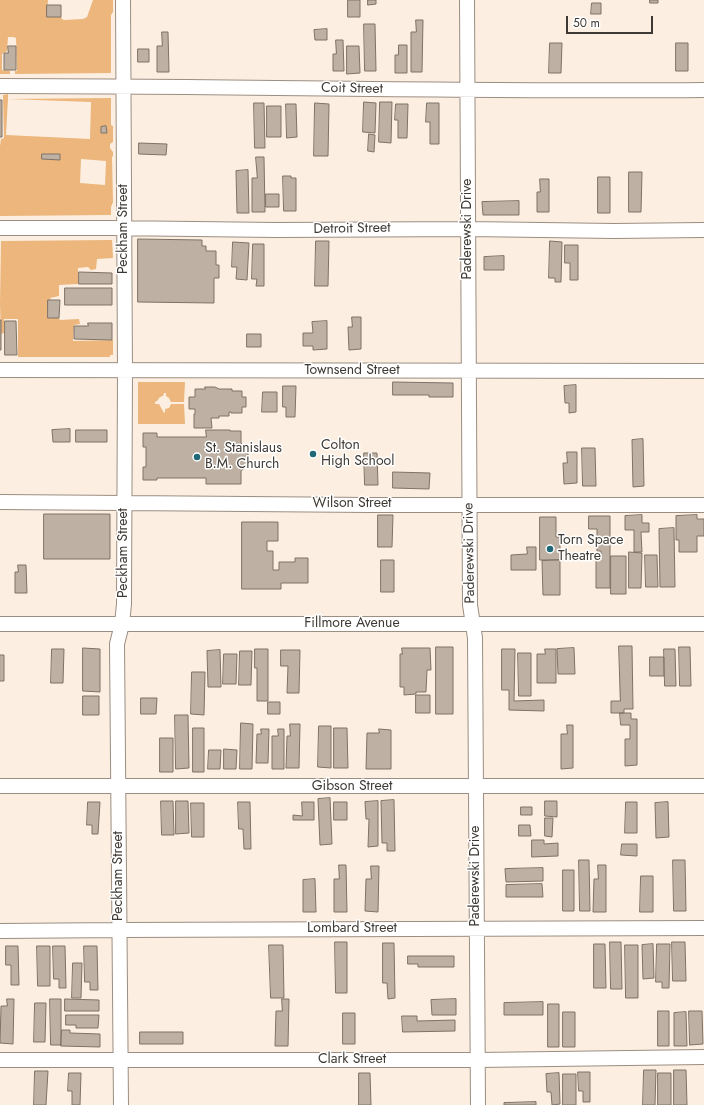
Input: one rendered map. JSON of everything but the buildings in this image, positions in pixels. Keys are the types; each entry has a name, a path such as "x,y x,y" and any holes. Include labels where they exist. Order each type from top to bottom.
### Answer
{"street":[{"name":"Peckham Street","path":"120,1105 117,644 122,624 124,604 125,371 123,0"},
{"name":"Paderewski Drive","path":"467,0 469,504 470,604 475,638 478,1105"},
{"name":"Coit Street","path":"0,86 468,90 704,90"},
{"name":"Detroit Street","path":"0,228 269,230 468,229 614,231 704,230"},
{"name":"Townsend Street","path":"0,370 704,372"},
{"name":"Wilson Street","path":"0,502 704,505"},
{"name":"Fillmore Avenue","path":"0,624 704,624"},
{"name":"Gibson Street","path":"0,786 704,786"},
{"name":"Lombard Street","path":"0,931 704,928"},
{"name":"Clark Street","path":"0,1060 478,1060 704,1057"}],"shaded area":[{"path":"0,0 48,0 47,15 61,17 64,20 83,19 87,17 93,0 113,0 113,12 111,15 111,73 15,74 15,71 17,71 16,38 8,37 7,51 2,54 2,70 10,71 10,74 0,74"},
{"path":"8,94 8,99 111,98 111,125 113,126 113,142 110,144 110,148 113,152 113,202 111,207 111,215 0,216 0,146 1,139 4,138 3,95","holes":["8,99 91,102 90,139 6,135","81,159 106,161 105,185 80,183"]},
{"path":"112,240 113,258 97,259 96,269 91,270 88,267 78,268 78,284 59,285 59,296 50,298 54,309 53,318 59,318 60,320 79,319 80,324 74,325 73,341 113,340 113,355 110,355 110,357 18,357 18,319 4,319 4,333 1,334 1,241"},
{"path":"138,382 185,382 184,402 171,402 166,396 166,393 164,393 163,396 155,402 155,404 159,404 164,413 165,409 169,408 171,404 184,404 185,424 138,424"}],"place":[{"name":"Colton High School","path":"313,454"},
{"name":"St. Stanislaus B.M. Church","path":"197,457"},
{"name":"Torn Space Theatre","path":"550,549"}]}
